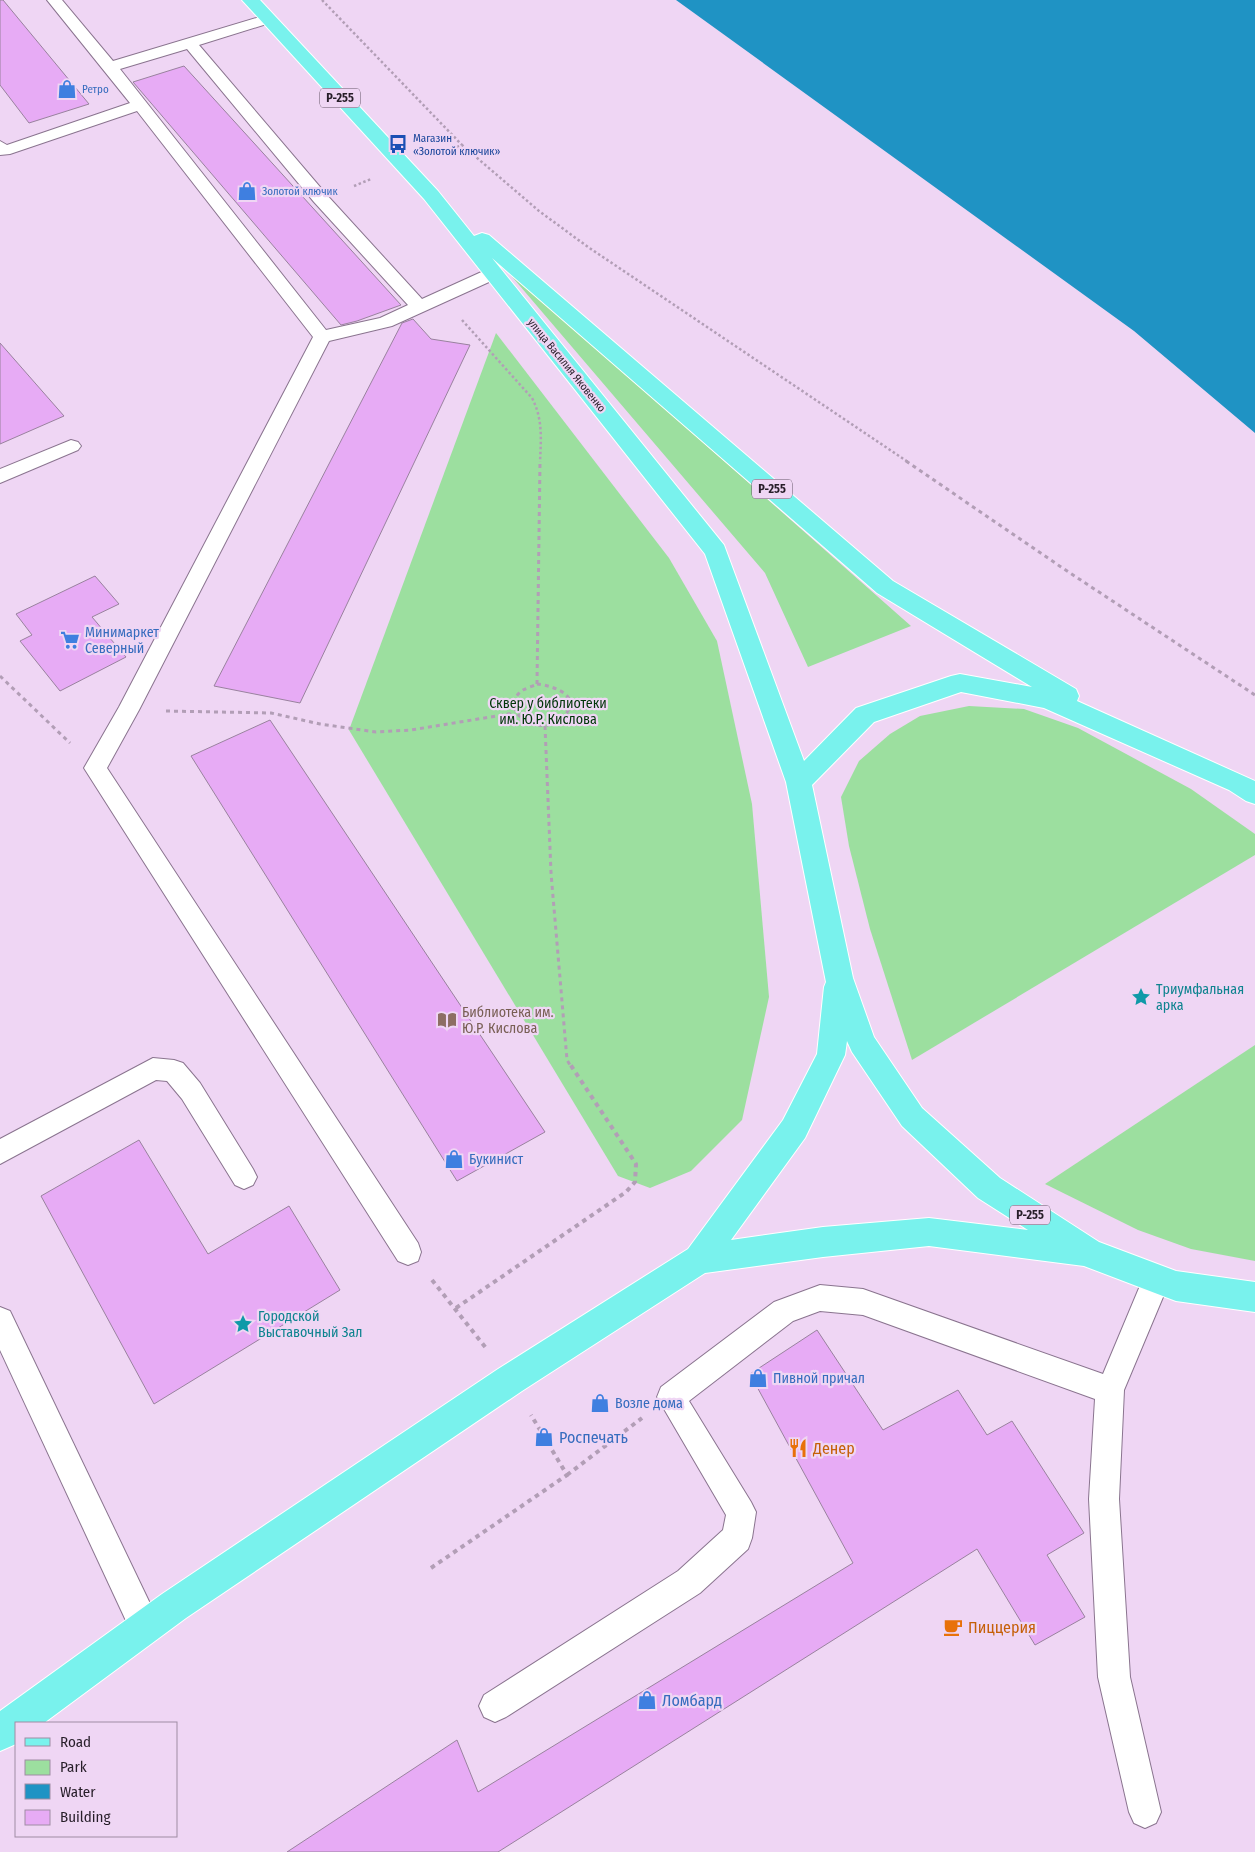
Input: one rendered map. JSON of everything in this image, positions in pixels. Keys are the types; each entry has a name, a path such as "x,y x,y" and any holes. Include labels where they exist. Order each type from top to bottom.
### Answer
{"main road":[{"name":"улица Василия Яковенко","path":"251,0 403,167 431,195 716,551 799,782"},
{"name":"Р-255","path":"431,195 885,586 1144,741"},
{"name":"Р-255","path":"1255,794 1238,783 1049,699 960,683 865,715 799,782 839,978 862,1043 912,1117 989,1188 1089,1253 1176,1286 1255,1297"},
{"path":"0,1732 145,1627 510,1380 698,1259 794,1129 831,1055 839,978"},
{"path":"698,1259 823,1242 929,1232 1089,1253"}],"lane":[{"path":"54,0 110,67 322,337"},
{"path":"110,67 268,19"},
{"path":"190,43 320,198 419,307"},
{"path":"0,146 4,151 140,105"},
{"path":"408,1252 95,768 128,710 322,337 386,322 494,273"},
{"path":"0,476 71,446"},
{"path":"0,1152 154,1069 174,1071 192,1091 244,1177"},
{"path":"1145,1812 1114,1677 1104,1499 1110,1390 1157,1278"},
{"path":"495,1706 689,1582 737,1538 741,1512 671,1397 784,1311 820,1298 863,1302 1110,1390"},
{"path":"0,1320 145,1627"}],"path":[{"path":"322,0 462,145 539,211 588,247 801,389 1061,567 1255,695"},
{"path":"320,198 462,145"},
{"path":"442,297 532,398 539,411 541,422 537,684"},
{"path":"0,676 95,768"},
{"path":"537,684 550,684 561,688 568,696 570,705 566,715 558,722 545,726 533,725 522,720 515,713 513,703 517,694 526,687 537,684"},
{"path":"128,710 271,713 320,724 376,732 411,730 515,713"},
{"path":"456,1308 626,1192 634,1182 636,1164 567,1060 551,873 545,726"},
{"path":"567,1475 671,1397"}],"green space":[{"path":"502,265 911,626 808,667 765,573"},
{"name":"Сквер у библиотеки им. Ю.Р. Кислова","path":"496,333 669,558 717,641 752,804 769,997 742,1120 691,1171 650,1188 618,1176 349,730"},
{"path":"969,706 1024,709 1078,728 1191,789 1255,834 1255,855 912,1060 870,929 849,846 841,797 859,761 890,734 920,716"},
{"path":"1255,1045 1255,1261 1191,1249 1138,1230 1045,1184"}],"water":[{"path":"676,0 1255,0 1255,433 1134,331"}],"building":[{"path":"0,0 3,0 89,104 29,123 0,85"},
{"path":"184,66 401,305 341,325 133,82"},
{"path":"413,319 431,339 470,345 300,703 214,686 402,323"},
{"path":"0,343 64,416 0,444"},
{"path":"95,576 119,604 92,617 126,657 60,691 20,641 32,635 16,614"},
{"path":"270,720 545,1132 457,1181 191,756"},
{"path":"139,1140 208,1254 289,1206 340,1290 154,1404 41,1196"},
{"path":"817,1330 883,1430 958,1390 987,1435 1012,1421 1084,1533 1047,1555 1085,1617 1035,1645 977,1549 498,1852 287,1852 457,1740 478,1792 853,1563 750,1374"}],"place":[{"name":"Ретро","path":"67,89"},
{"name":"Магазин «Золотой ключик»","path":"398,144"},
{"name":"Золотой ключик","path":"247,191"},
{"name":"Минимаркет Северный","path":"70,640"},
{"name":"Триумфальная арка","path":"1141,997"},
{"name":"Библиотека им. Ю.Р. Кислова","path":"447,1020"},
{"name":"Букинист","path":"454,1159"},
{"name":"Городской Выставочный Зал","path":"243,1324"},
{"name":"Пивной причал","path":"758,1378"},
{"name":"Возле дома","path":"600,1403"},
{"name":"Роспечать","path":"544,1437"},
{"name":"Денер","path":"798,1448"},
{"name":"Пиццерия","path":"953,1627"},
{"name":"Ломбард","path":"647,1700"}]}
